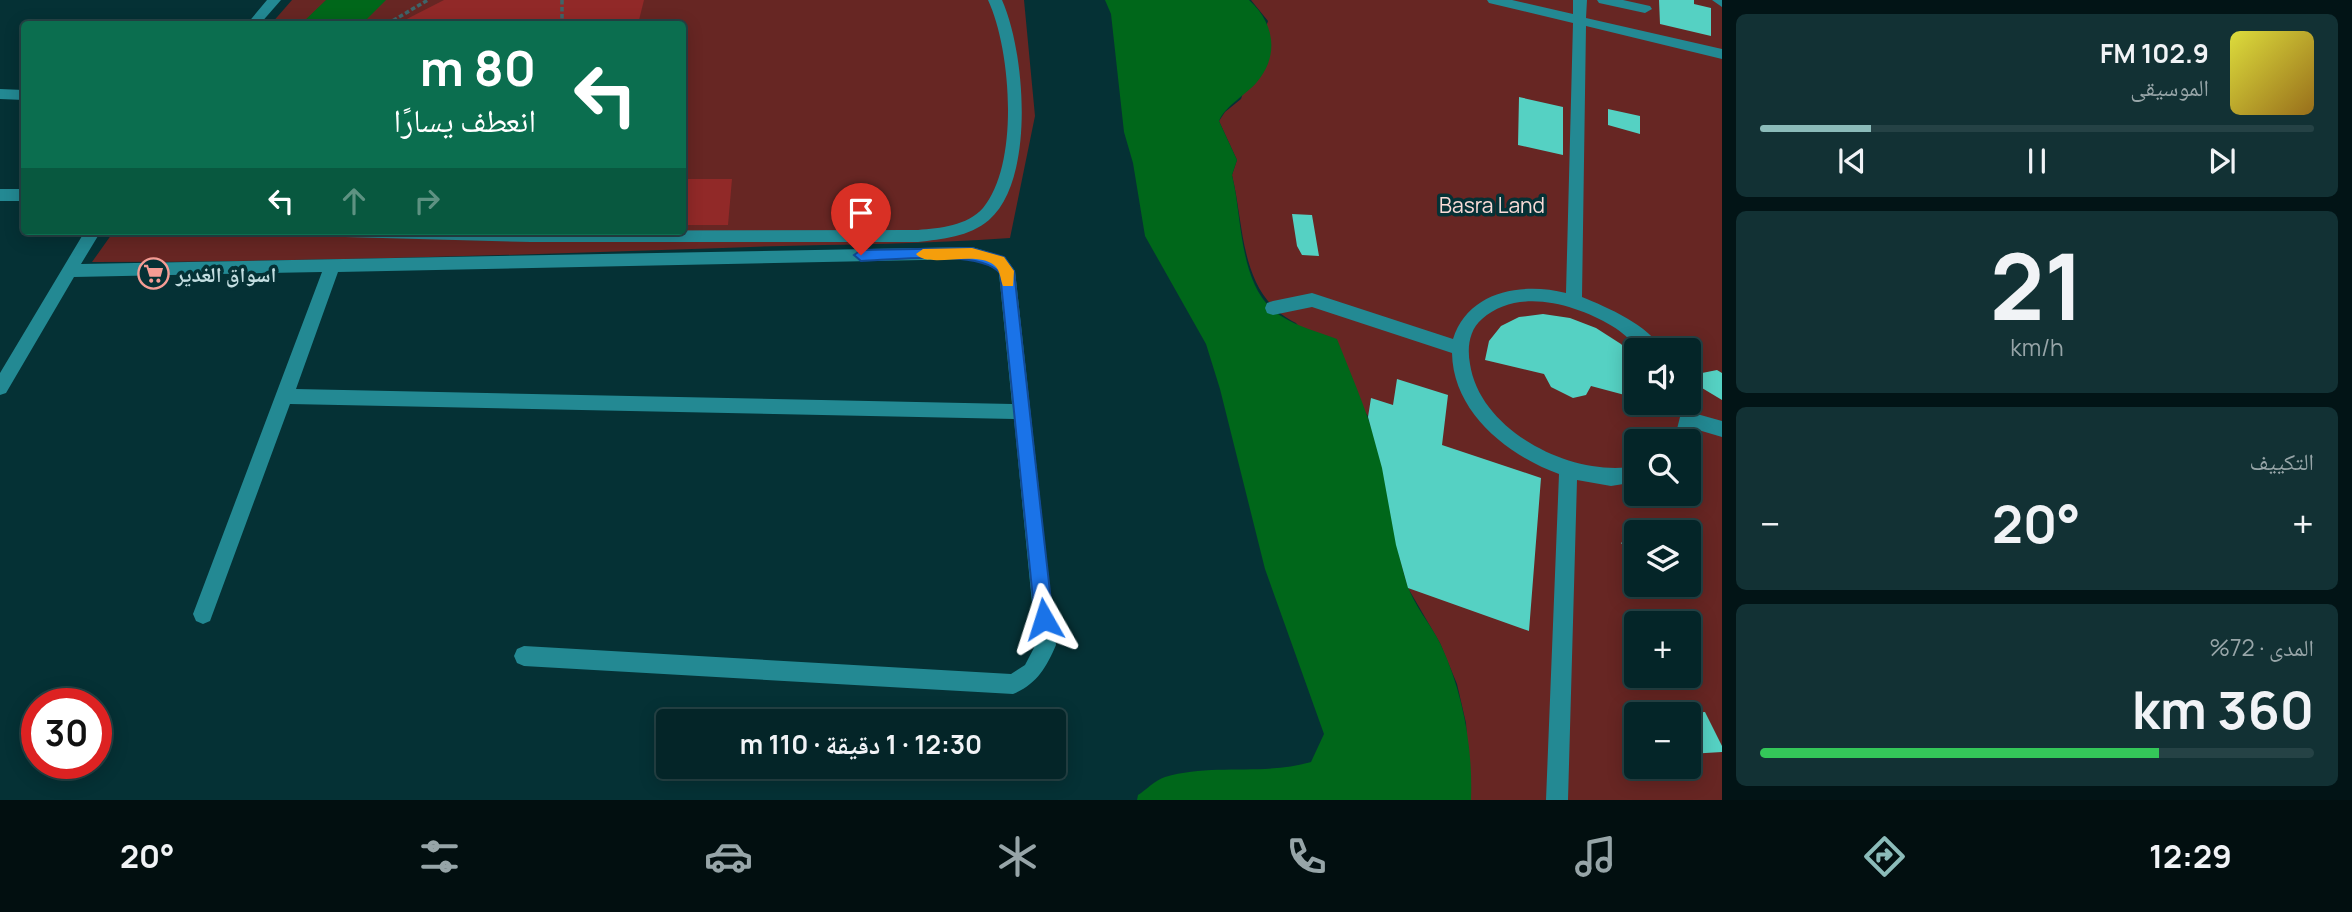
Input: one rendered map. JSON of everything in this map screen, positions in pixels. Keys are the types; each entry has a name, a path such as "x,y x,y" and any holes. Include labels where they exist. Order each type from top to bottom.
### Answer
{"street":[{"path":"256,21 274,0"},
{"path":"494,235 918,236 948,233 974,225 990,210 1003,183 1016,112 1011,42 1004,14 995,0"},
{"path":"1494,0 1722,54"},
{"path":"1574,301 1580,0"},
{"path":"1604,0 1645,9"},
{"path":"0,94 21,95"},
{"path":"0,195 21,195"},
{"path":"0,388 91,235"},
{"path":"70,271 972,253 999,261 1007,271 1046,645 1032,672 1013,684 524,656"},
{"path":"203,614 333,265"},
{"path":"1624,477 1589,475 1547,461 1499,437 1480,410 1463,378 1459,348 1466,325 1483,307 1509,297 1540,295 1574,301 1609,315 1642,338"},
{"path":"1273,308 1312,300 1459,348"},
{"path":"284,396 1022,412"},
{"path":"1695,415 1722,429"},
{"path":"1558,800 1568,468"}],"path":[{"path":"392,21 428,0"},
{"path":"562,0 562,21"}],"green space":[{"path":"292,0 1024,0 1035,116 1010,238 408,258 92,262 111,235 686,235 686,21 274,21"},
{"name":"Basra Land","path":"1251,0 1722,0 1722,800 1471,800 1466,723 1457,684 1440,643 1408,588 1368,416 1296,323 1277,311 1264,296 1254,278 1243,238 1232,175 1237,160 1219,121 1225,112 1241,99 1268,21"}],"shaded area":[{"path":"326,0 386,0 365,21 304,21"},
{"path":"444,0 644,0 639,21 403,21"},
{"path":"1105,0 1249,0 1269,28 1271,50 1264,72 1252,87 1226,110 1219,121 1237,160 1232,175 1244,252 1257,289 1267,304 1281,316 1301,326 1337,339 1363,403 1379,453 1407,584 1441,645 1461,701 1468,740 1471,800 1137,800 1138,795 1158,780 1183,773 1275,768 1311,762 1324,734 1265,569 1220,389 1206,344 1145,236 1133,163 1124,132 1111,14"},
{"path":"686,179 732,179 728,225 686,225"}],"building":[{"path":"1659,0 1694,0 1694,4 1711,8 1711,36 1660,24"},
{"path":"1519,97 1563,107 1563,155 1518,145"},
{"path":"1608,109 1640,116 1640,134 1608,125"},
{"path":"1292,214 1312,215 1319,256 1302,255 1297,246"},
{"path":"1543,314 1570,318 1596,328 1621,344 1624,347 1624,395 1591,386 1586,395 1573,398 1551,387 1544,374 1485,360 1489,341 1501,326 1519,317"},
{"path":"1717,370 1722,373 1722,400 1702,388 1702,373"},
{"path":"1397,379 1448,395 1442,445 1541,478 1529,631 1408,588 1368,417 1371,398 1393,405"},
{"path":"1701,712 1705,712 1722,746 1722,752 1701,753"}],"slow traffic":[{"path":"923,254 972,253 986,256 999,261 1007,271 1008,282"}],"place":[{"name":"اسواق الغدير","path":"153,274"}],"route":[{"path":"861,255 972,253 999,261 1007,271 1044,619"}]}
